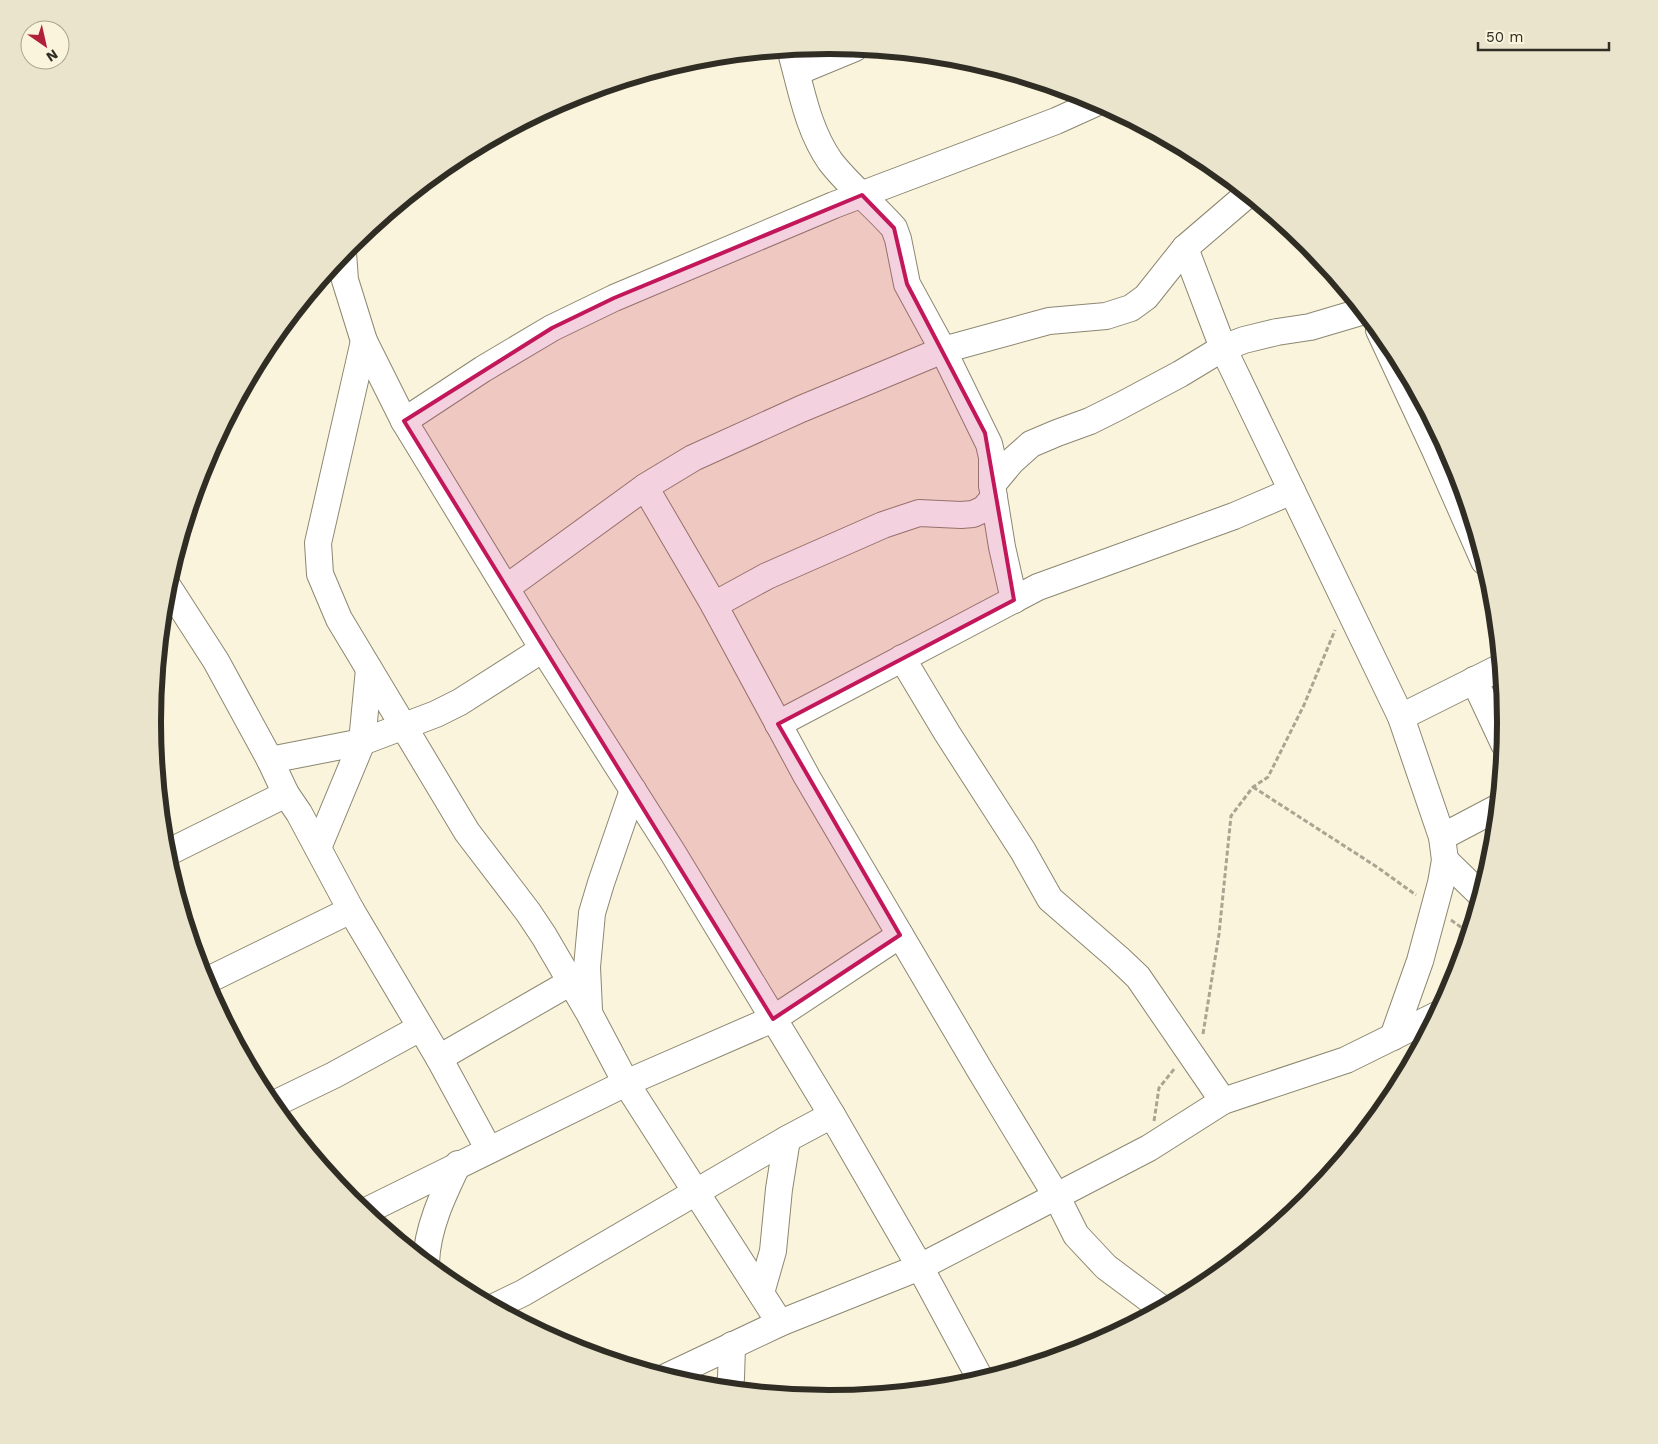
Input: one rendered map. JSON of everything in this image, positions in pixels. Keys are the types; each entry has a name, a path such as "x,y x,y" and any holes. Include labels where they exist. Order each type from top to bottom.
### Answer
{"street":[{"path":"826,54 793,61 807,114 817,138 830,161 894,228 907,284 943,350 987,438 992,457 993,491 1002,547 1014,600"},
{"path":"404,421 483,369 552,328 630,291 834,205 1056,121 1088,106"},
{"path":"506,588 645,487 693,458 943,350 1049,321 1106,316 1131,308 1146,297 1185,248 1243,198"},
{"path":"1185,248 1223,348 1401,717 1444,848 1476,888"},
{"path":"344,263 345,280 364,341 404,421 543,649 673,853 832,1115 920,1267 977,1373"},
{"path":"714,606 767,576 883,525 919,513 961,515 973,514 984,509 1012,461 1031,444 1090,421 1120,406 1180,374 1223,348 1244,340 1310,327 1358,314"},
{"path":"364,341 318,543 320,574 339,619 467,832 544,936 590,1013 626,1083 780,1323"},
{"path":"645,487 714,606 806,777 1057,1197 1076,1235 1106,1267 1156,1305"},
{"path":"778,724 1038,587 1234,516 1292,491"},
{"path":"173,596 216,661 350,910 439,1058 488,1150"},
{"path":"270,760 362,742 404,726 460,702 543,649"},
{"path":"902,658 947,733 1023,851 1050,899 1138,977 1223,1101"},
{"path":"318,848 362,742 369,669"},
{"path":"1401,717 1495,669"},
{"path":"1474,680 1497,729"},
{"path":"590,1013 586,967 592,913 633,790"},
{"path":"174,850 286,794"},
{"path":"1393,1036 1420,961 1434,908 1444,848 1491,813"},
{"path":"212,978 350,910"},
{"path":"371,1208 626,1083 773,1019 900,935"},
{"path":"439,1058 570,982"},
{"path":"677,1372 780,1323 920,1267 1149,1148 1223,1101 1346,1060 1427,1019"},
{"path":"280,1102 420,1028"},
{"path":"500,1304 832,1115"},
{"path":"761,1293 772,1251 778,1189 787,1139"},
{"path":"426,1255 426,1247 440,1201 458,1164"},
{"path":"730,1383 732,1345"}],"path":[{"path":"1149,1148 1159,1088 1203,1034 1219,934 1231,816 1253,787 1268,777 1304,705 1346,601"},
{"path":"1253,787 1377,867 1464,930"}],"highlighted area":[{"path":"862,195 894,228 907,284 985,433 1014,600 778,724 900,935 773,1019 404,421 552,328 614,298"}]}
